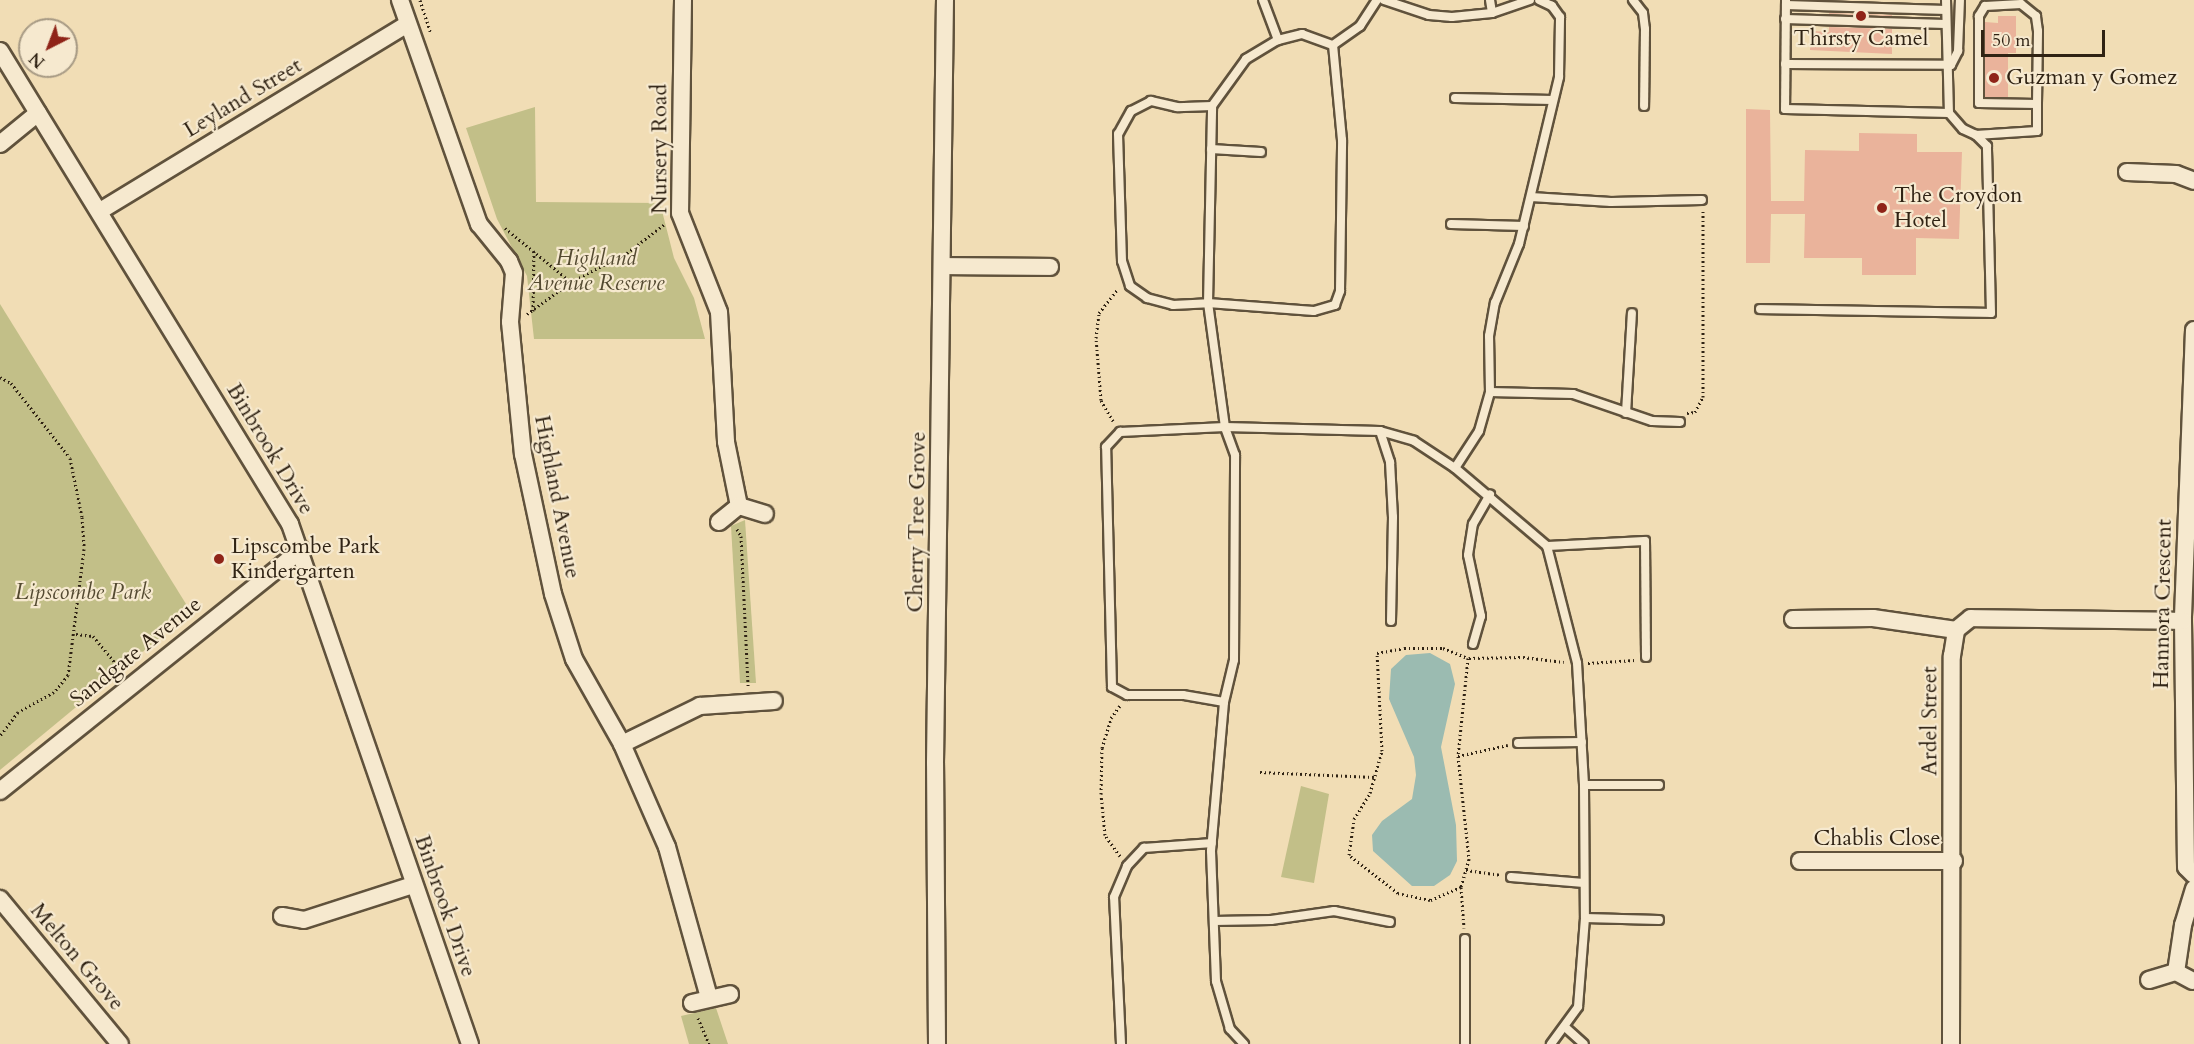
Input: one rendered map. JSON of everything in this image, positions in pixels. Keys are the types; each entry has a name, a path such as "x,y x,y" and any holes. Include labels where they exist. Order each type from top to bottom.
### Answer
{"street":[{"name":"Highland Avenue","path":"400,0 479,224 509,261 514,273 510,322 523,454 553,594 574,659 622,744 667,847 709,997"},
{"name":"Nursery Road","path":"684,0 680,213 719,312 729,514"},
{"name":"Cherry Tree Grove","path":"937,1044 935,763 944,266 945,0"},
{"name":"Leyland Street","path":"100,211 408,24"},
{"name":"Binbrook Drive","path":"0,51 290,525 301,550 413,885 470,1044"},
{"path":"0,144 38,113"},
{"path":"2127,172 2176,174 2194,181"},
{"path":"944,266 1050,267"},
{"name":"Hannora Crescent","path":"2194,330 2183,621 2186,867 2194,874"},
{"path":"729,514 765,514"},
{"name":"Sandgate Avenue","path":"0,791 301,550"},
{"path":"1793,619 1873,618 1956,630 1971,618 2183,621"},
{"name":"Ardel Street","path":"1951,1044 1954,861 1952,656 1956,630"},
{"path":"622,744 700,706 774,701"},
{"name":"Chablis Close","path":"1800,861 1954,861"},
{"path":"282,916 304,920 413,885"},
{"path":"2176,972 2183,925 2194,889"},
{"name":"Melton Grove","path":"0,899 120,1044"},
{"path":"2149,980 2176,972 2193,981"},
{"path":"692,1003 709,997 730,994"}],"lane":[{"path":"1263,0 1278,40"},
{"path":"1333,45 1360,26 1377,0"},
{"path":"1384,0 1429,15 1492,13 1530,0"},
{"path":"1490,0 1492,13"},
{"path":"1455,468 1479,431 1490,392 1490,336 1495,303 1524,226 1559,77 1561,26 1555,3 1539,0"},
{"path":"1633,0 1643,13 1645,29 1644,106"},
{"path":"1760,309 1991,313 1987,146 1976,135 1963,129 1950,113 1951,65 1945,24 1946,0"},
{"path":"1951,65 1958,51 1959,0"},
{"path":"1946,10 1786,2 1785,109 1950,113"},
{"path":"1976,135 2037,131 2038,31 2036,16 2021,4 1990,4 1980,10 1979,103 2037,104"},
{"path":"1785,19 1945,24"},
{"path":"1244,1044 1230,1029 1216,981 1212,843 1224,702 1234,660 1235,455 1225,427 1208,303 1212,106 1246,59 1278,40 1302,34 1333,45"},
{"path":"1212,106 1177,107 1150,100 1131,111 1118,134 1122,261 1130,286 1147,298 1173,305 1208,303 1314,311 1335,305 1340,291 1342,140 1333,45"},
{"path":"1785,64 1951,65"},
{"path":"1455,98 1553,100"},
{"path":"1211,149 1261,152"},
{"path":"1531,197 1611,202 1702,200"},
{"path":"1451,224 1524,226"},
{"path":"1626,413 1632,313"},
{"path":"1490,392 1573,394 1652,422 1680,422"},
{"path":"1224,702 1183,695 1127,695 1112,687 1108,635 1106,447 1120,432 1225,427 1380,431 1414,441 1455,468 1490,494 1547,546 1577,663 1584,785 1585,918 1578,1008 1551,1044"},
{"path":"1380,431 1390,462 1393,506 1391,621"},
{"path":"1473,645 1481,616 1468,555 1473,524 1490,494"},
{"path":"1547,546 1645,541 1646,657"},
{"path":"1518,743 1582,742"},
{"path":"1584,785 1659,785"},
{"path":"1121,1044 1114,897 1127,866 1144,848 1212,843"},
{"path":"1511,877 1584,883"},
{"path":"1214,921 1271,920 1334,911 1390,922"},
{"path":"1585,918 1659,920"},
{"path":"1465,939 1465,1044"},
{"path":"1565,1027 1584,1044"}],"path":[{"path":"420,0 431,33"},
{"path":"1680,422 1683,414 1695,412 1704,397 1702,200"},
{"path":"510,322 533,312 571,282 627,253 680,213"},
{"path":"502,226 571,282"},
{"path":"533,312 534,250"},
{"path":"1120,432 1101,400 1096,338 1099,313 1128,280"},
{"path":"0,377 11,383 70,458 82,517 84,549 76,634 68,675 54,692 18,712 0,736"},
{"path":"729,514 741,536 749,701"},
{"path":"76,634 93,636 132,684"},
{"path":"1465,939 1461,887 1469,860 1458,756 1468,658 1473,645"},
{"path":"1461,887 1430,900 1398,893 1349,855 1354,819 1374,777 1382,751 1377,653 1443,648 1468,658 1523,657 1577,663 1620,664 1646,657"},
{"path":"1127,695 1111,718 1102,748 1101,794 1105,835 1127,866"},
{"path":"1458,756 1518,743"},
{"path":"1260,772 1374,777"},
{"path":"1466,870 1511,877"},
{"path":"692,1003 709,1044"}],"green space":[{"name":"Highland Avenue Reserve","path":"535,107 536,202 660,203 674,258 694,298 705,339 534,339 527,276 497,219 466,128"},
{"name":"Lipscombe Park","path":"0,304 191,612 0,770"},
{"path":"745,520 756,683 740,683 731,526"},
{"path":"1301,786 1329,794 1314,883 1281,877"},
{"path":"716,1008 728,1044 689,1044 681,1016"}],"water":[{"path":"1430,653 1450,664 1455,684 1441,747 1456,825 1457,861 1450,875 1434,886 1412,886 1373,851 1372,835 1382,821 1412,799 1416,775 1414,757 1389,699 1391,669 1406,655"}],"building":[{"path":"1829,14 1892,15 1892,16"},
{"name":"Guzman y Gomez","path":"1998,16 2016,16 2016,53 2008,53 2008,97 1985,97 1985,22 1998,23"},
{"path":"1829,27 1892,29 1892,54 1810,50 1811,31 1829,32"},
{"name":"The Croydon Hotel","path":"1746,109 1770,110 1771,201 1804,201 1805,150 1859,151 1859,133 1917,134 1917,152 1962,152 1959,239 1916,238 1916,275 1862,275 1862,258 1804,258 1805,214 1771,214 1770,263 1746,263"}],"place":[{"name":"Thirsty Camel","path":"1861,16"},
{"name":"Guzman y Gomez","path":"1994,78"},
{"name":"The Croydon Hotel","path":"1882,208"},
{"name":"Lipscombe Park Kindergarten","path":"219,559"}]}
